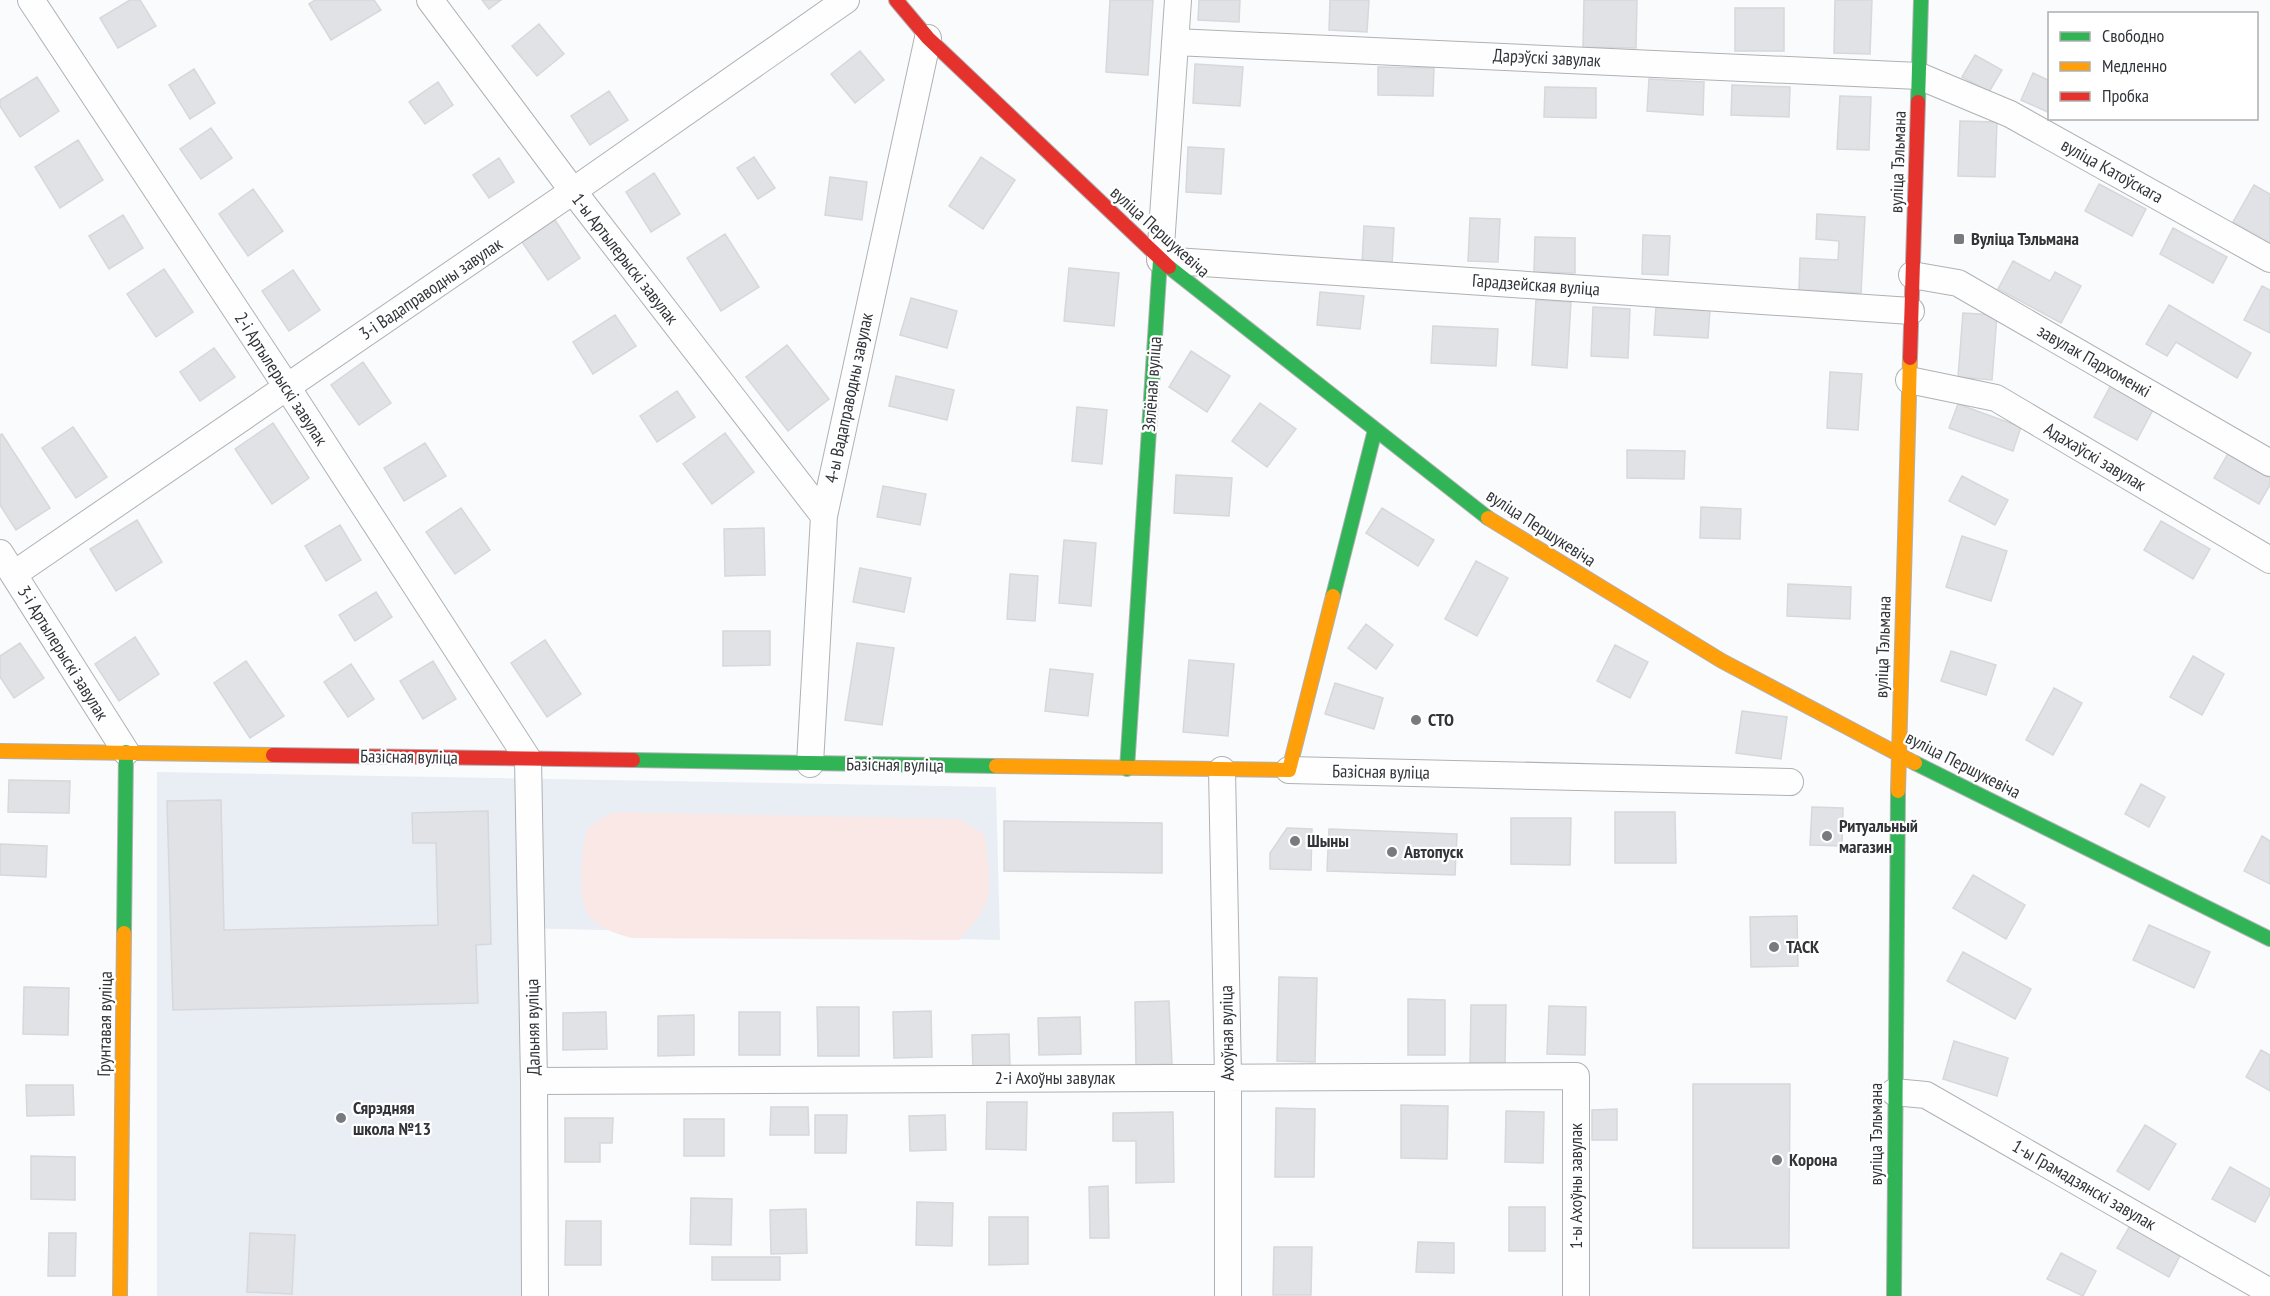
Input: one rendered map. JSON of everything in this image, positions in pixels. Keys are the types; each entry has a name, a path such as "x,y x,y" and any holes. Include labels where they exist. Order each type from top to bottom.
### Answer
{"main road":[{"name":"вуліца Першукевіча","path":"896,0 928,38 1160,260 1498,526 1722,661 1948,780 2060,833 2270,939"},
{"name":"вуліца Тэльмана","path":"1894,1296 1898,752 1921,0"},
{"name":"Зялёная вуліца","path":"1127,769 1160,260"},
{"path":"1289,770 1375,430"},
{"name":"Базісная вуліца","path":"0,752 126,752 1222,771 1289,770"},
{"name":"Грунтавая вуліца","path":"120,1296 126,752"}],"street":[{"name":"2-і Артылерыскі завулак","path":"31,0 287,387 528,759"},
{"name":"1-ы Артылерыскі завулак","path":"430,0 573,191 824,516"},
{"name":"3-і Вадаправодны завулак","path":"7,564 287,387 846,0"},
{"name":"Зялёная вуліца","path":"1160,260 1178,0"},
{"name":"4-ы Вадаправодны завулак","path":"810,764 824,516 928,38"},
{"name":"Дарэўскі завулак","path":"1175,42 1919,76"},
{"name":"вуліца Катоўскага","path":"1919,76 2010,114 2270,259"},
{"name":"Гарадзейская вуліца","path":"1160,260 1911,311"},
{"name":"завулак Пархоменкі","path":"1912,275 1958,282 2270,462"},
{"name":"Адахаўскі завулак","path":"1909,380 1996,398 2270,560"},
{"name":"3-і Артылерыскі завулак","path":"7,564 126,752"},
{"name":"Дальняя вуліца","path":"528,759 534,1081 535,1296"},
{"name":"Базісная вуліца","path":"1289,770 1790,782"},
{"name":"Ахоўная вуліца","path":"1222,771 1228,1077 1228,1296"},
{"name":"2-і Ахоўны завулак","path":"534,1081 1576,1076"},
{"name":"1-ы Ахоўны завулак","path":"1576,1076 1576,1296"},
{"name":"1-ы Грамадзянскі завулак","path":"1894,1092 1926,1095 2270,1292"}],"shaded area":[{"name":"Сярэдняя школа №13","path":"157,772 996,787 1000,940 521,928 528,1296 157,1296"},
{"path":"613,812 959,819 984,834 988,857 988,896 980,914 959,940 631,938 606,929 593,920 587,912 581,889 583,850 587,828"}],"building":[{"path":"130,0 140,0 156,26 118,48 100,18"},
{"path":"315,0 374,0 381,10 331,40 309,4"},
{"path":"482,0 501,0 489,9"},
{"path":"1110,0 1153,0 1148,75 1106,72"},
{"path":"1199,0 1240,0 1239,22 1198,20"},
{"path":"1330,0 1369,0 1367,32 1329,30"},
{"path":"1584,0 1637,0 1636,48 1583,47"},
{"path":"1835,0 1872,0 1870,54 1834,53"},
{"path":"1735,8 1784,8 1784,51 1735,51"},
{"path":"539,24 564,54 537,76 512,46"},
{"path":"860,51 884,80 855,103 831,74"},
{"path":"1975,55 2002,70 1989,92 1962,77"},
{"path":"1195,64 1243,67 1240,106 1193,103"},
{"path":"1378,67 1434,68 1433,96 1378,95"},
{"path":"194,69 215,103 190,119 169,85"},
{"path":"2033,73 2048,80 2048,112 2021,100"},
{"path":"37,77 59,111 20,137 0,106 0,100"},
{"path":"1649,79 1704,82 1703,115 1647,111"},
{"path":"438,82 453,105 425,124 409,102"},
{"path":"1732,85 1790,87 1789,117 1731,115"},
{"path":"1545,87 1596,88 1596,118 1544,117"},
{"path":"609,91 628,120 590,145 571,116"},
{"path":"1840,96 1871,97 1869,150 1837,149"},
{"path":"1960,121 1997,122 1995,177 1958,176"},
{"path":"211,128 232,158 201,179 180,149"},
{"path":"78,140 103,180 60,208 35,167"},
{"path":"1188,147 1224,149 1221,194 1186,192"},
{"path":"754,157 775,188 758,199 737,168"},
{"path":"981,157 1015,180 983,229 949,206"},
{"path":"499,158 514,182 489,198 473,175"},
{"path":"654,173 680,214 651,232 626,192"},
{"path":"830,177 867,182 862,220 825,215"},
{"path":"2099,184 2146,209 2132,236 2085,211"},
{"path":"2254,185 2270,194 2270,243 2233,222"},
{"path":"253,189 283,231 248,256 219,214"},
{"path":"1817,214 1865,217 1861,293 1799,290 1800,258 1838,260 1839,241 1816,239"},
{"path":"123,215 143,248 109,269 89,236"},
{"path":"1470,218 1500,219 1498,262 1468,261"},
{"path":"555,220 580,258 548,280 522,242"},
{"path":"1364,226 1394,228 1392,266 1362,264"},
{"path":"2173,228 2227,257 2213,283 2160,254"},
{"path":"725,234 759,287 721,311 687,258"},
{"path":"1643,235 1670,236 1668,275 1642,274"},
{"path":"1535,237 1575,238 1575,273 1534,272"},
{"path":"2013,261 2050,281 2055,272 2081,286 2061,323 1998,289"},
{"path":"1069,268 1119,273 1114,326 1064,321"},
{"path":"164,269 193,312 156,337 127,294"},
{"path":"293,270 320,310 289,331 262,291"},
{"path":"2262,286 2270,290 2270,333 2244,320"},
{"path":"1320,292 1364,296 1360,329 1317,325"},
{"path":"911,298 957,311 947,348 900,335"},
{"path":"1536,300 1571,302 1567,368 1532,365"},
{"path":"2169,305 2251,353 2237,378 2176,342 2167,356 2146,344"},
{"path":"1593,307 1630,309 1628,358 1591,356"},
{"path":"1656,307 1710,310 1708,338 1654,335"},
{"path":"1963,313 1997,315 1992,380 1958,377"},
{"path":"615,315 636,346 593,374 573,342"},
{"path":"1433,326 1498,329 1496,366 1431,363"},
{"path":"787,345 829,399 788,431 746,377"},
{"path":"214,348 235,377 200,401 180,372"},
{"path":"1191,351 1230,376 1207,412 1169,387"},
{"path":"363,362 391,403 359,425 331,385"},
{"path":"1830,372 1862,374 1858,430 1827,428"},
{"path":"896,376 954,390 947,420 889,406"},
{"path":"2111,385 2154,408 2137,440 2094,417"},
{"path":"677,391 695,417 657,442 640,416"},
{"path":"1260,403 1296,429 1267,467 1232,441"},
{"path":"1958,404 2021,427 2013,451 1949,428"},
{"path":"1077,407 1107,410 1102,464 1072,461"},
{"path":"273,423 309,478 272,504 235,449"},
{"path":"73,427 107,477 76,498 42,448"},
{"path":"725,433 754,472 712,504 683,464"},
{"path":"2,434 50,508 16,530 0,505 0,435"},
{"path":"425,443 446,476 404,501 384,468"},
{"path":"1627,450 1685,451 1684,479 1627,478"},
{"path":"2230,450 2270,473 2270,485 2259,504 2214,478"},
{"path":"1176,475 1232,478 1229,516 1174,513"},
{"path":"1962,476 2008,500 1995,525 1949,501"},
{"path":"883,486 926,494 920,525 877,517"},
{"path":"1701,507 1741,509 1740,539 1700,538"},
{"path":"461,508 490,550 455,574 426,532"},
{"path":"1382,508 1434,540 1418,566 1366,533"},
{"path":"137,520 162,562 116,591 90,549"},
{"path":"2161,521 2210,549 2193,579 2144,550"},
{"path":"340,525 361,560 326,581 305,546"},
{"path":"764,528 765,575 725,576 724,529"},
{"path":"1962,536 2007,551 1991,601 1946,587"},
{"path":"1064,540 1096,543 1091,606 1059,603"},
{"path":"1476,561 1508,578 1477,636 1445,619"},
{"path":"860,568 911,578 904,612 853,602"},
{"path":"1010,574 1038,576 1035,621 1007,619"},
{"path":"1788,584 1851,587 1850,619 1787,616"},
{"path":"376,592 392,617 355,641 339,615"},
{"path":"1366,624 1393,645 1376,669 1348,648"},
{"path":"723,631 770,631 770,665 723,666"},
{"path":"135,637 159,674 119,701 95,664"},
{"path":"545,640 581,694 547,717 511,663"},
{"path":"20,643 44,678 14,698 0,677 0,656"},
{"path":"857,643 894,648 882,725 845,720"},
{"path":"1615,645 1648,662 1630,698 1597,681"},
{"path":"1951,651 1996,665 1986,695 1941,681"},
{"path":"2193,656 2224,674 2202,715 2170,697"},
{"path":"1189,660 1234,664 1228,736 1183,732"},
{"path":"246,661 284,716 250,738 214,683"},
{"path":"433,661 456,699 423,719 400,681"},
{"path":"351,664 374,699 348,717 324,682"},
{"path":"1050,669 1093,674 1088,716 1045,711"},
{"path":"1335,683 1383,698 1374,729 1325,714"},
{"path":"2054,688 2082,703 2053,755 2026,740"},
{"path":"1742,711 1787,717 1781,759 1736,753"},
{"path":"9,780 70,781 69,813 8,812"},
{"path":"2141,784 2165,797 2149,827 2125,814"},
{"path":"221,800 224,930 438,925 436,843 413,843 412,813 488,811 491,944 476,945 478,1003 173,1010 167,801"},
{"name":"Ритуальный магазин","path":"1812,807 1843,808 1842,846 1810,845"},
{"path":"1615,812 1675,812 1676,863 1615,863"},
{"path":"1511,818 1571,818 1570,865 1511,864"},
{"path":"1004,821 1162,823 1162,873 1004,871"},
{"name":"Шыны","path":"1287,828 1312,829 1311,870 1270,869 1270,853"},
{"name":"Автопуск","path":"1329,829 1457,834 1455,875 1327,871"},
{"path":"2262,836 2270,841 2270,884 2244,871"},
{"path":"0,844 47,846 46,877 0,875"},
{"path":"1973,875 2025,905 2006,939 1953,908"},
{"name":"ТАСК","path":"1797,916 1798,966 1751,967 1750,917"},
{"path":"2149,925 2210,952 2194,988 2133,960"},
{"path":"1963,952 2031,989 2015,1019 1947,981"},
{"path":"1279,977 1317,978 1315,1062 1277,1061"},
{"path":"24,987 69,988 68,1035 23,1034"},
{"path":"1408,999 1445,1000 1445,1055 1408,1055"},
{"path":"1169,1001 1172,1064 1136,1065 1135,1002"},
{"path":"1471,1005 1506,1005 1505,1064 1470,1063"},
{"path":"1549,1006 1586,1007 1585,1055 1547,1054"},
{"path":"817,1007 859,1007 859,1056 818,1056"},
{"path":"931,1011 932,1057 894,1058 893,1012"},
{"path":"606,1012 607,1049 563,1050 563,1013"},
{"path":"739,1012 780,1012 780,1055 739,1055"},
{"path":"694,1015 694,1055 658,1056 658,1016"},
{"path":"1080,1017 1081,1054 1039,1055 1038,1018"},
{"path":"1009,1034 1010,1067 973,1068 972,1035"},
{"path":"1954,1041 2008,1058 1997,1096 1943,1079"},
{"path":"2261,1050 2270,1055 2270,1091 2246,1077"},
{"path":"1693,1084 1790,1084 1789,1248 1693,1248"},
{"path":"26,1085 73,1085 74,1115 27,1116"},
{"path":"987,1102 1027,1102 1026,1150 986,1149"},
{"path":"1401,1105 1448,1106 1447,1159 1401,1158"},
{"path":"771,1107 808,1107 809,1135 770,1135"},
{"path":"1276,1108 1315,1109 1314,1177 1275,1177"},
{"path":"1617,1109 1617,1140 1592,1140 1592,1110"},
{"path":"1506,1111 1544,1112 1543,1163 1505,1162"},
{"path":"1173,1112 1174,1182 1136,1183 1136,1141 1113,1141 1113,1113"},
{"path":"815,1115 847,1115 846,1153 815,1153"},
{"path":"945,1115 946,1150 910,1151 909,1116"},
{"path":"565,1118 613,1118 612,1143 600,1143 600,1162 565,1162"},
{"path":"684,1119 724,1119 724,1156 684,1156"},
{"path":"2145,1125 2176,1144 2149,1190 2117,1171"},
{"path":"31,1156 75,1157 75,1200 31,1199"},
{"path":"2230,1167 2270,1189 2270,1194 2255,1222 2212,1199"},
{"path":"1108,1186 1109,1238 1090,1238 1089,1187"},
{"path":"691,1198 732,1199 731,1245 690,1244"},
{"path":"917,1202 953,1203 952,1246 916,1245"},
{"path":"1509,1207 1545,1207 1545,1251 1509,1251"},
{"path":"806,1209 807,1253 771,1254 770,1210"},
{"path":"989,1217 1028,1217 1028,1264 989,1265"},
{"path":"566,1221 601,1221 601,1265 565,1265"},
{"path":"2131,1224 2182,1252 2169,1277 2117,1248"},
{"path":"49,1233 76,1233 75,1276 48,1276"},
{"path":"250,1233 295,1235 292,1294 247,1292"},
{"path":"1418,1242 1454,1243 1454,1273 1416,1272"},
{"path":"1274,1247 1312,1247 1311,1295 1273,1295"},
{"path":"2061,1253 2096,1271 2083,1296 2047,1279"},
{"path":"712,1257 780,1257 780,1280 712,1280"}],"traffic: fast":[{"path":"1918,102 1921,0"},
{"path":"1127,769 1160,260"},
{"path":"1169,267 1488,518"},
{"path":"1333,596 1375,430"},
{"path":"124,933 126,752"},
{"path":"633,760 996,766"},
{"path":"1915,763 2270,939"},
{"path":"1894,1296 1898,791"}],"traffic: slow":[{"path":"1898,791 1910,358"},
{"path":"1488,518 1722,661 1915,763"},
{"path":"996,766 1289,770 1333,596"},
{"path":"0,751 273,755"},
{"path":"120,1296 124,933"}],"traffic: jam":[{"path":"896,0 928,38 1169,267"},
{"path":"1910,358 1918,102"},
{"path":"273,755 633,760"}],"place":[{"name":"Вуліца Тэльмана","path":"1959,239"},
{"name":"СТО","path":"1416,720"},
{"name":"Ритуальный магазин","path":"1827,836"},
{"name":"Шыны","path":"1295,841"},
{"name":"Автопуск","path":"1392,852"},
{"name":"ТАСК","path":"1774,947"},
{"name":"Сярэдняя школа №13","path":"341,1118"},
{"name":"Корона","path":"1777,1160"}]}
